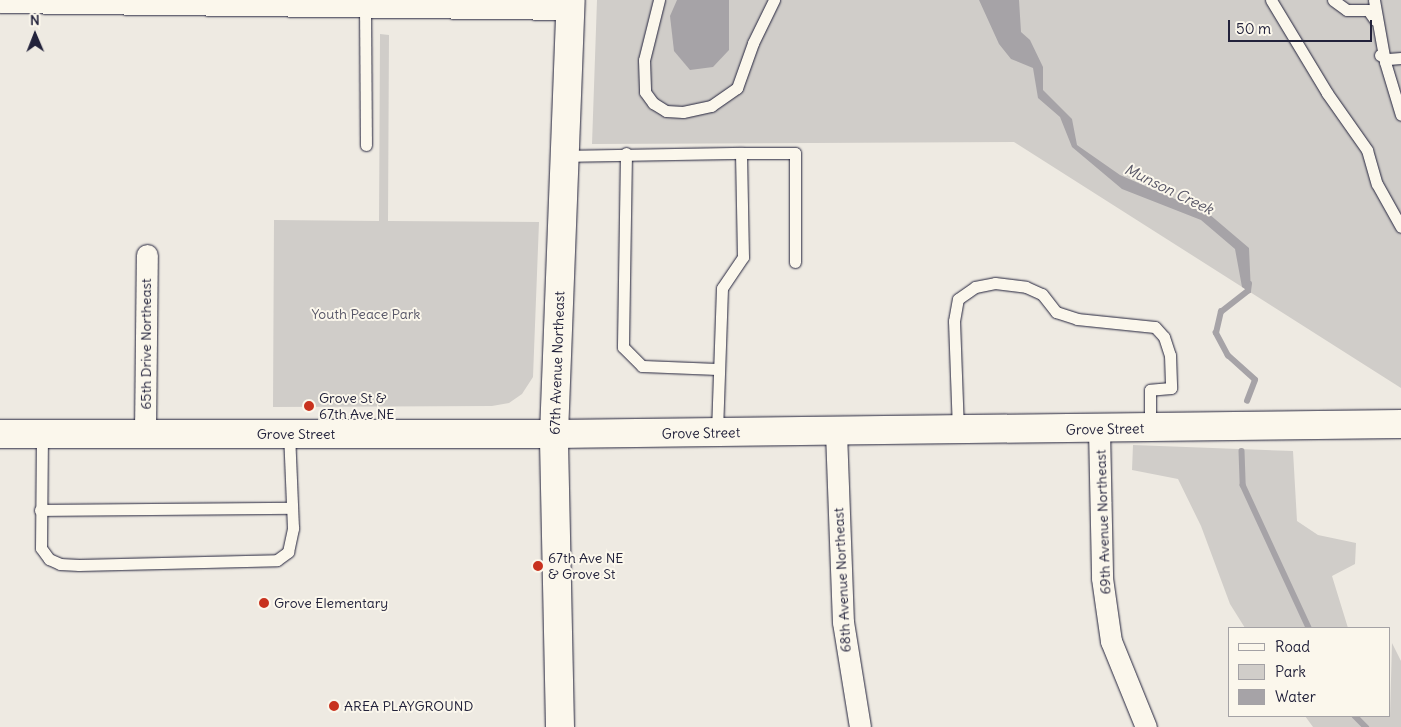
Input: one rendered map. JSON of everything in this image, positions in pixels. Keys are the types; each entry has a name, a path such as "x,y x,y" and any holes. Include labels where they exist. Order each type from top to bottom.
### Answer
{"street":[{"path":"0,2 365,6 571,4"},
{"name":"67th Avenue Northeast","path":"560,727 554,434 571,4"},
{"name":"65th Drive Northeast","path":"145,433 146,255"},
{"name":"Grove Street","path":"0,434 717,433 1401,424"},
{"name":"69th Avenue Northeast","path":"1099,429 1102,578 1111,641 1146,727"},
{"name":"68th Avenue Northeast","path":"836,432 842,613 847,663 860,727"}],"lane":[{"path":"659,0 644,60 645,92 652,103 666,111 683,112 711,106 738,88 753,43 774,0"},
{"path":"1271,0 1327,93 1366,150 1377,184 1401,227"},
{"path":"1333,0 1347,10 1368,10 1374,16 1380,55 1401,58"},
{"path":"1374,0 1384,57 1401,115"},
{"path":"365,6 366,145"},
{"path":"626,153 623,347 642,366 718,369"},
{"path":"564,156 626,153 795,153 795,262"},
{"path":"717,433 722,288 743,257 741,153"},
{"path":"958,430 954,322 958,299 975,287 995,283 1026,287 1042,294 1056,312 1077,319 1155,327 1164,337 1170,355 1171,388 1150,390 1150,428"},
{"path":"42,434 41,548 49,559 60,564 79,565 276,560 288,552 292,541 289,434"},
{"path":"40,510 292,508"}],"green space":[{"path":"597,0 1401,0 1401,388 1014,142 592,144"},
{"name":"Youth Peace Park","path":"380,34 389,35 388,221 539,222 533,377 522,394 509,403 492,406 273,407 274,220 379,221"},
{"path":"1133,445 1293,451 1297,521 1318,535 1356,543 1355,564 1332,576 1348,627 1244,627 1230,604 1201,526 1178,479 1132,470"},
{"path":"1392,643 1401,661 1401,727 1313,727 1306,717 1391,717"}],"water":[{"path":"677,0 729,0 729,50 713,67 690,70 674,51 670,16"},
{"path":"979,0 1019,0 1021,32 1030,40 1043,67 1043,90 1072,119 1077,145 1120,175 1209,214 1249,248 1251,293 1242,287 1235,249 1201,220 1122,189 1072,147 1060,117 1038,98 1033,68 1011,59 999,44"}],"waterway":[{"name":"Munson Creek","path":"1247,401 1255,380 1228,356 1216,333 1221,312 1248,291 1249,284"},
{"name":"Munson Creek","path":"1242,451 1243,485 1309,627"},
{"name":"Munson Creek","path":"1356,717 1366,727"}],"place":[{"name":"Grove St & 67th Ave NE","path":"309,406"},
{"name":"67th Ave NE & Grove St","path":"538,566"},
{"name":"Grove Elementary","path":"264,603"},
{"name":"AREA PLAYGROUND","path":"334,706"}]}
